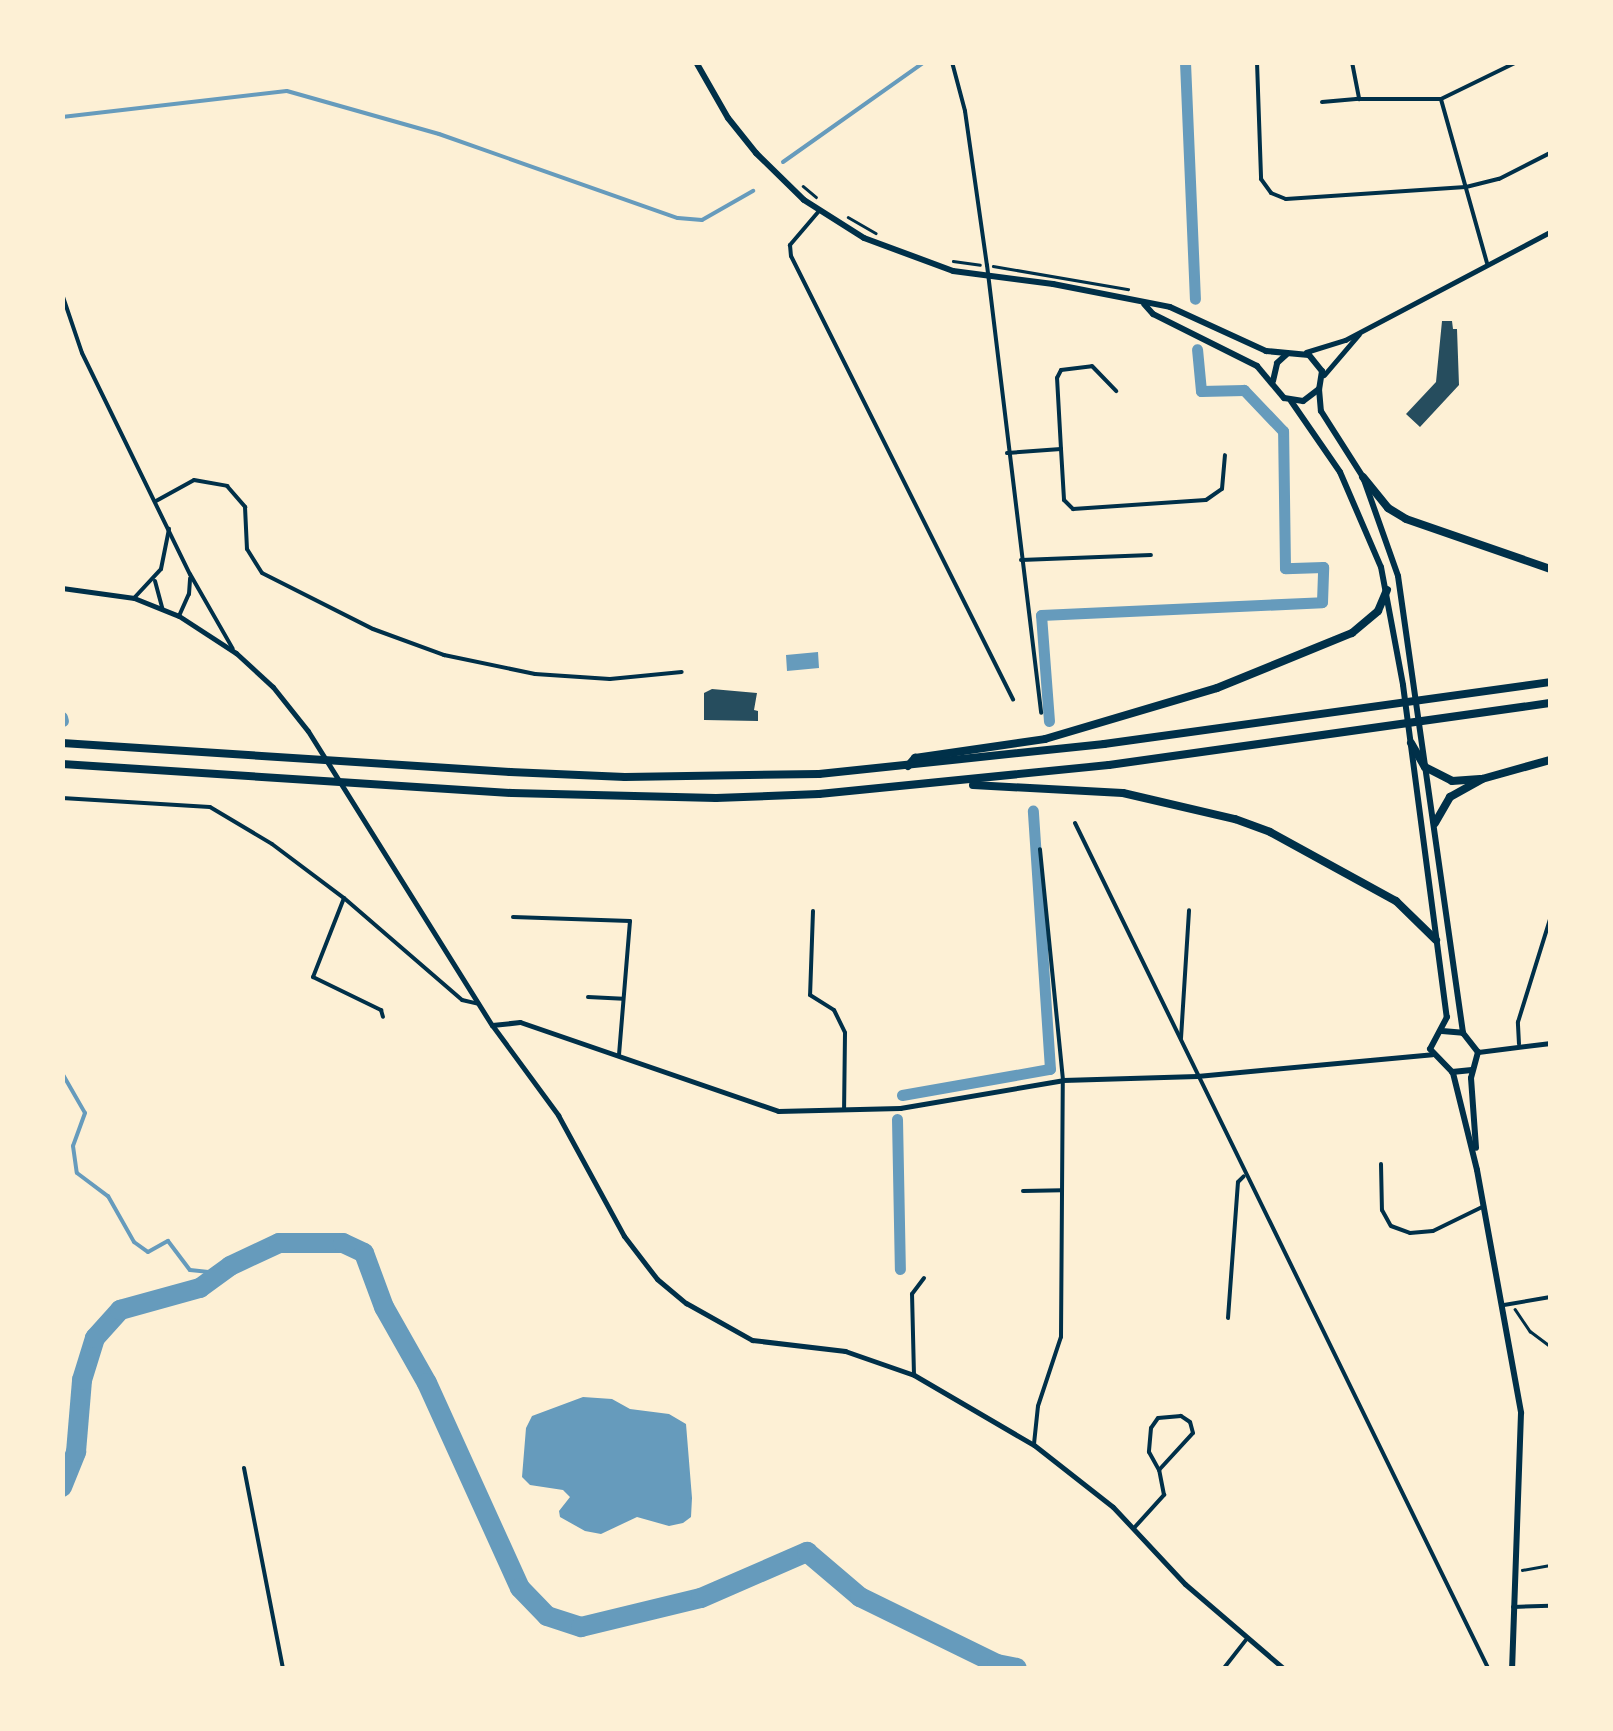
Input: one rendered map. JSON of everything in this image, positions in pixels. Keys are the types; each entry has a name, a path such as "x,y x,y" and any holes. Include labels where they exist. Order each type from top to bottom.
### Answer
{"highway":[{"path":"1363,477 1388,508 1406,519 1550,569"},
{"path":"907,767 915,758 1064,734 1217,688 1352,633 1378,610 1387,590"},
{"path":"62,743 625,777 907,767 1550,682"},
{"path":"62,764 626,797 819,794 964,783 1550,703"},
{"path":"1410,743 1425,767 1452,780 1482,779 1550,760"},
{"path":"1435,822 1450,797 1482,779"},
{"path":"964,783 993,789 1123,792 1235,819 1270,832 1396,900 1436,940"}],"main road":[{"path":"696,62 742,136 794,192 819,212 899,254 988,278 1053,284 1170,307 1266,351 1303,352 1319,364 1321,411 1363,477 1398,576 1463,1033 1478,1052 1472,1070 1477,1170"},
{"path":"1144,304 1153,314 1257,366 1290,400 1340,472 1374,544 1387,590 1446,1017 1442,1031 1432,1042 1432,1054 1452,1072 1477,1170 1508,1304 1522,1413 1512,1668"},
{"path":"1273,382 1274,369 1287,354"},
{"path":"1290,400 1304,401 1319,388"},
{"path":"1442,1031 1463,1033"},
{"path":"1452,1072 1472,1070"}],"street":[{"path":"952,62 965,110 988,278 1041,714"},
{"path":"1257,62 1261,179 1270,193 1286,200 1466,187 1499,180 1550,152"},
{"path":"1352,62 1359,99"},
{"path":"1322,102 1441,99 1518,62"},
{"path":"1441,99 1488,266"},
{"path":"819,212 790,244 791,256 1013,700"},
{"path":"1303,352 1325,348 1550,232"},
{"path":"62,294 82,352 190,574 236,652"},
{"path":"1322,377 1334,358 1366,328"},
{"path":"1116,391 1092,366 1061,370 1057,378 1064,500 1074,510 1206,500 1222,490 1225,455"},
{"path":"1007,453 1061,449"},
{"path":"156,501 194,480 227,486 244,507 246,550 262,573 373,628 444,655 535,674 610,678 682,672"},
{"path":"134,598 155,581 166,554 169,529"},
{"path":"1021,560 1152,556"},
{"path":"179,616 189,594 190,574"},
{"path":"155,581 162,610"},
{"path":"62,588 134,598 179,616 236,652 273,687 308,730 492,1025 558,1114 624,1236 657,1278 686,1303 752,1340 845,1351 914,1375 1034,1445 1134,1528 1246,1640 1283,1668"},
{"path":"62,798 210,807 272,844 344,898 462,1000 479,1004"},
{"path":"1075,823 1488,1668"},
{"path":"1034,1445 1038,1406 1061,1337 1062,1080 1040,849"},
{"path":"344,898 313,978 381,1010 383,1018"},
{"path":"1181,1042 1190,910"},
{"path":"813,911 810,996 834,1010 845,1033 844,1110"},
{"path":"513,917 630,921 618,1056"},
{"path":"1519,1044 1518,1022 1550,919"},
{"path":"588,997 623,999"},
{"path":"492,1025 520,1022 778,1111 900,1108 1062,1080 1197,1076 1432,1054"},
{"path":"1478,1052 1550,1043"},
{"path":"1382,1164 1382,1210 1390,1226 1410,1233 1432,1231 1484,1206"},
{"path":"1228,1318 1238,1182 1246,1176"},
{"path":"1023,1192 1062,1190"},
{"path":"914,1375 912,1294 924,1278"},
{"path":"1508,1304 1550,1297"},
{"path":"1134,1528 1164,1495 1159,1470 1149,1452 1151,1428 1158,1418 1181,1416 1190,1422 1193,1433 1159,1470"},
{"path":"244,1468 283,1668"},
{"path":"1513,1607 1550,1606"},
{"path":"1224,1668 1246,1640"}],"path":[{"path":"1508,1304 1530,1331 1550,1346"},
{"path":"1515,1572 1550,1566"}],"water":[{"path":"818,652 819,668 787,671 786,655"},
{"path":"583,1397 612,1399 630,1409 669,1414 686,1424 691,1517 669,1526 637,1517 601,1534 585,1531 560,1517 559,1511 570,1497 563,1490 530,1485 522,1477 526,1428 532,1416"}],"building":[{"path":"1442,321 1452,321 1453,329 1457,329 1459,385 1420,427 1406,414 1436,382"},
{"path":"712,689 757,693 754,710 758,711 758,721 704,720 704,693"}],"waterway":[{"path":"783,162 924,62"},
{"path":"1185,62 1195,299"},
{"path":"62,117 287,91 439,134 678,218 702,220 753,191"},
{"path":"1049,721 1041,615 1322,602 1323,567 1285,568 1283,431 1244,390 1201,391 1197,349"},
{"path":"62,717 63,721"},
{"path":"902,1095 1050,1069 1033,811"},
{"path":"62,1073 85,1113 73,1146 77,1173 108,1196 134,1242 148,1252 168,1241 190,1270 220,1273"},
{"path":"897,1119 900,1269"},
{"path":"62,1487 76,1452 82,1380 95,1338 120,1310 200,1288 230,1266 279,1243 343,1243 364,1253 384,1307 427,1383 520,1588 547,1616 581,1627 701,1598 807,1552 860,1597 997,1664 1017,1668"}]}
